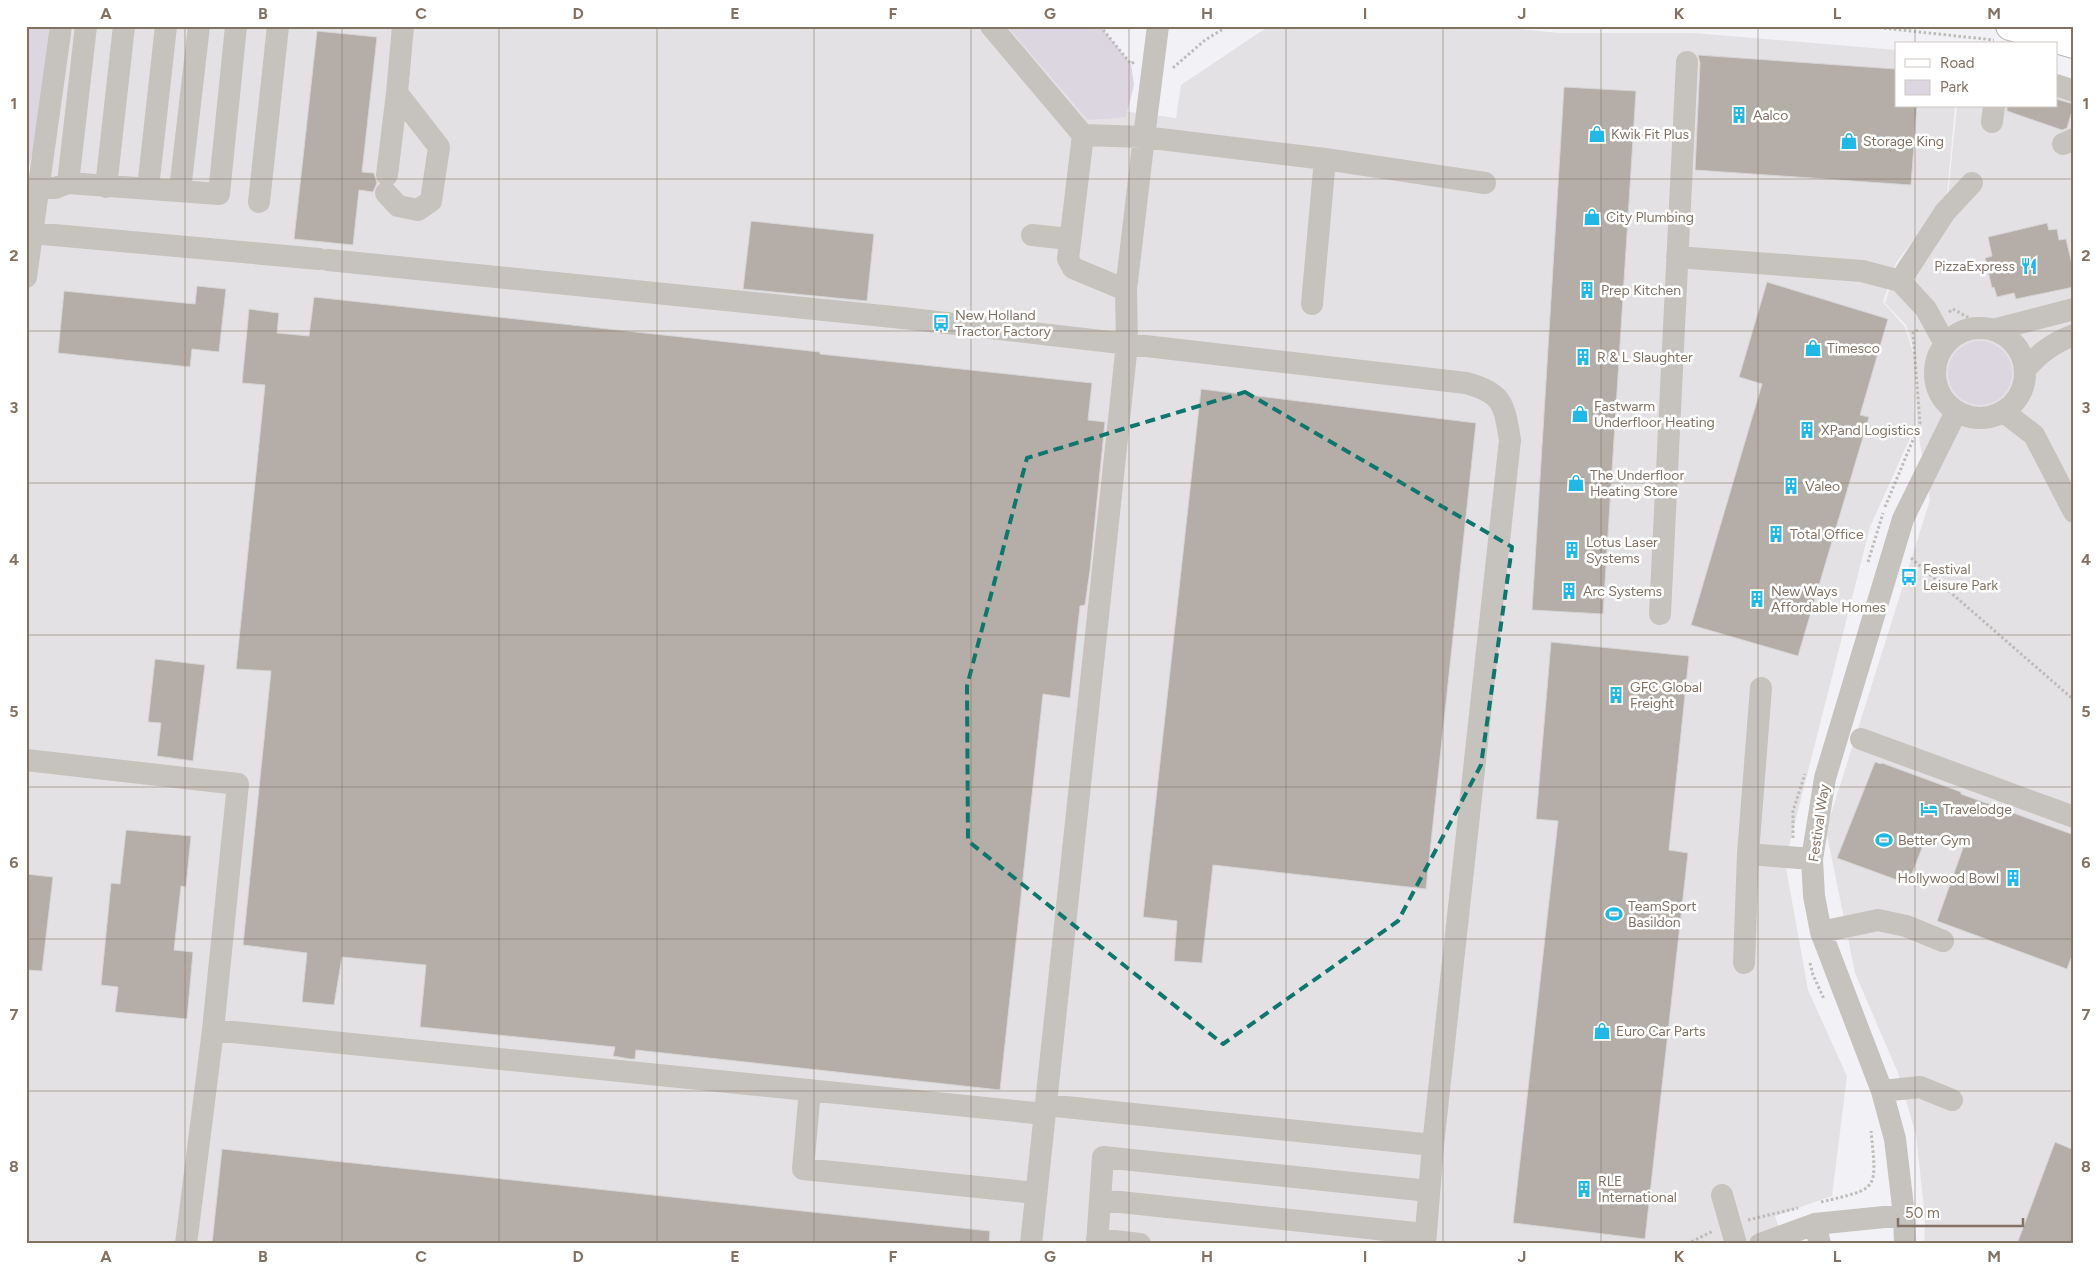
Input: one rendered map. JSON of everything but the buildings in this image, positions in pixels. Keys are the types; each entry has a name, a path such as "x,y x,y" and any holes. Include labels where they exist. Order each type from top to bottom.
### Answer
{"main road":[{"path":"2004,33 2074,44"}],"street":[{"path":"26,277 61,26"},
{"path":"68,183 86,26"},
{"path":"106,187 124,26"},
{"path":"148,188 166,26"},
{"path":"180,190 199,26"},
{"path":"38,188 55,188 68,183 219,194 236,26"},
{"path":"259,202 278,26"},
{"path":"397,93 439,147 431,201 418,210 398,206 387,184 403,26"},
{"path":"991,26 1083,136 1069,238 1068,259 1073,268 1126,290"},
{"path":"1031,1244 1127,344 1126,290 1158,26"},
{"path":"1660,614 1687,62"},
{"path":"2058,86 2074,91"},
{"path":"1083,136 1144,137 1326,160 1485,183"},
{"path":"1312,304 1326,160"},
{"path":"1900,281 1946,212 1972,183"},
{"path":"32,233 903,318 1466,383 1494,393 1505,411 1510,440 1433,1145 1425,1239 1101,1200"},
{"path":"1032,235 1069,238"},
{"path":"1678,257 1862,271 1900,281 1926,309 1945,344"},
{"path":"1986,324 2008,337 2019,350 2025,370 2024,385 2017,399 2004,412 1990,417 1975,418 1956,412 1944,402 1937,388 1934,373 1937,357 1945,344 1958,333 1986,324 2074,309"},
{"path":"2025,370 2043,351 2053,344 2074,335"},
{"name":"Festival Way","path":"1906,1244 1895,1139 1882,1091 1821,932 1814,896 1802,859 1903,518 1956,412"},
{"path":"2004,412 2034,436 2074,512"},
{"path":"1744,963 1748,854 1761,688"},
{"path":"1861,739 2074,817"},
{"path":"26,760 238,784 213,1030 186,1244"},
{"path":"1748,854 1802,859"},
{"path":"1821,932 1878,920 1906,926 1943,941"},
{"path":"213,1030 810,1090 1046,1109 1433,1145"},
{"path":"1882,1091 1920,1087 1952,1100"},
{"path":"810,1090 803,1170 1036,1193"},
{"path":"1140,1244 1097,1241 1103,1157 1429,1191"},
{"path":"1722,1194 1733,1234"},
{"path":"1760,1244 1812,1220 1904,1214"}],"path":[{"path":"1864,26 1980,37 2004,33"},
{"path":"1868,563 1881,518 1920,423 1913,333 1953,309 1971,320 1986,324"},
{"path":"1894,551 1915,559 1940,584 2074,700"},
{"path":"1802,859 1793,812 1807,765"},
{"path":"1809,956 1813,975 1825,1001"},
{"path":"1687,1244 1812,1220 1866,1190 1874,1181 1875,1166 1871,1123"}],"highlighted area":[{"path":"1245,392 1512,547 1481,765 1398,921 1223,1044 968,841 967,686 1027,458"}],"shaded area":[{"name":"New Holland Tractor Factory","path":"51,26 1023,26 1085,106 1176,118 1181,85 1269,26 1488,26 1560,33 1694,33 1895,50 1895,108 1955,108 1947,195 1896,263 1883,302 1905,327 1914,355 1915,427 1870,527 1785,862 1808,990 1847,1076 1832,1196 1775,1216 1784,1244 26,1244 26,208"},
{"name":"Festival Leisure Park","path":"2058,77 2074,83 2074,1244 1924,1244 1925,1218 1916,1135 1898,1073 1855,973 1826,830 1930,500 1917,427 1915,354 1906,325 1885,303 1898,263 1948,195 1957,108 2058,108"}],"green space":[{"path":"26,26 55,26 34,147 26,179"},
{"path":"1007,26 1100,26 1131,64 1134,85 1126,117 1088,120"},
{"path":"1980,341 1992,343 2003,350 2010,361 2012,373 2010,385 2003,396 1992,403 1980,405 1968,403 1957,396 1950,385 1948,373 1950,361 1957,350 1968,343"}],"place":[{"name":"Aalco","path":"1739,115"},
{"name":"Kwik Fit Plus","path":"1597,134"},
{"name":"Storage King","path":"1849,141"},
{"name":"City Plumbing","path":"1592,217"},
{"name":"PizzaExpress","path":"2029,266"},
{"name":"Prep Kitchen","path":"1587,290"},
{"name":"New Holland Tractor Factory","path":"941,323"},
{"name":"Timesco","path":"1813,348"},
{"name":"R & L Slaughter","path":"1583,357"},
{"name":"Fastwarm Underfloor Heating","path":"1580,414"},
{"name":"XPand Logistics","path":"1807,430"},
{"name":"The Underfloor Heating Store","path":"1576,483"},
{"name":"Valeo","path":"1791,486"},
{"name":"Total Office","path":"1776,534"},
{"name":"Lotus Laser Systems","path":"1572,550"},
{"name":"Festival Leisure Park","path":"1909,577"},
{"name":"Arc Systems","path":"1569,591"},
{"name":"New Ways Affordable Homes","path":"1757,599"},
{"name":"GFC Global Freight","path":"1616,695"},
{"name":"Travelodge","path":"1929,809"},
{"name":"Better Gym","path":"1884,840"},
{"name":"Hollywood Bowl","path":"2013,878"},
{"name":"TeamSport Basildon","path":"1614,914"},
{"name":"Euro Car Parts","path":"1602,1031"},
{"name":"RLE International","path":"1584,1189"}]}
